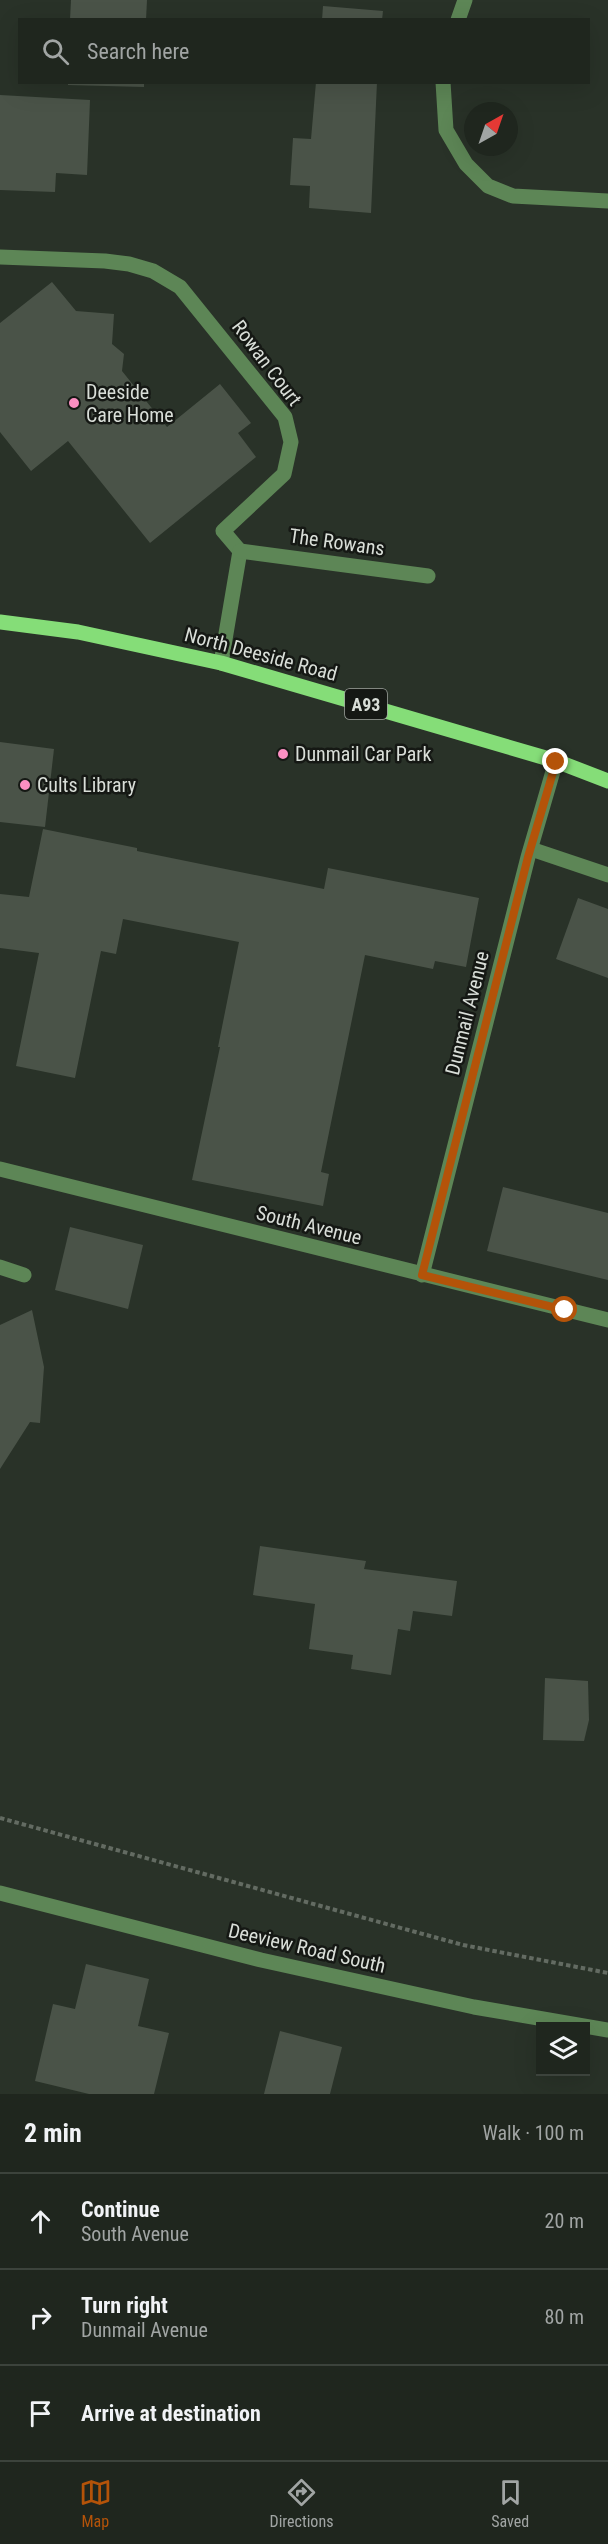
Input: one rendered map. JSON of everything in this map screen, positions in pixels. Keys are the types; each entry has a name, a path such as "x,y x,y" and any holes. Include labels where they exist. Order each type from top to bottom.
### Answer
{"main road":[{"name":"North Deeside Road","path":"0,622 78,632 221,663 556,762 608,781"}],"street":[{"path":"459,18 465,0"},
{"path":"443,84 446,130 466,164 488,186 513,196 608,201"},
{"name":"Rowan Court","path":"0,257 129,264 153,271 180,287 285,417 291,442 284,474 223,531 240,551"},
{"path":"221,663 240,551"},
{"name":"The Rowans","path":"240,551 428,576"},
{"name":"Dunmail Avenue","path":"422,1275 531,849 556,762"},
{"path":"531,849 608,875"},
{"name":"South Avenue","path":"0,1169 608,1320"},
{"path":"0,1267 24,1275"},
{"name":"Deeview Road South","path":"0,1893 261,1960 474,2007 608,2030"}],"path":[{"path":"0,1818 463,1945 608,1973"}],"building":[{"path":"71,0 147,0 146,18 70,18"},
{"path":"323,6 383,11 382,18 322,18"},
{"path":"144,84 144,87 68,85"},
{"path":"316,84 377,84 371,213 309,208 310,186 290,185 293,138 311,139"},
{"path":"0,95 90,100 87,175 56,173 55,192 0,190"},
{"name":"Deeside Care Home","path":"52,282 76,311 114,314 112,344 124,354 122,371 167,427 220,384 251,423 238,433 256,457 150,543 68,441 31,471 0,432 0,323"},
{"name":"Cults Library","path":"0,742 54,749 45,827 0,822"},
{"path":"43,829 137,848 137,851 324,889 328,868 479,898 466,967 435,961 433,969 365,955 321,1172 329,1174 323,1206 192,1180 239,942 123,919 116,954 101,951 75,1078 16,1066 39,953 0,948 0,894 29,897"},
{"path":"578,898 608,909 608,978 556,959"},
{"path":"503,1187 608,1213 608,1280 487,1251"},
{"path":"70,1227 143,1245 128,1309 55,1290"},
{"path":"32,1310 44,1367 40,1423 30,1422 0,1469 0,1325"},
{"path":"260,1546 366,1561 364,1569 457,1581 452,1616 413,1611 410,1631 398,1629 391,1675 351,1669 353,1655 309,1649 315,1604 253,1595"},
{"path":"545,1678 588,1681 589,1720 584,1741 543,1740"},
{"path":"86,1964 149,1979 138,2026 169,2033 154,2094 89,2094 35,2081 53,2004 75,2009"},
{"path":"280,2031 342,2047 330,2094 264,2094"}],"place":[{"name":"Deeside Care Home","path":"74,403"},
{"name":"Dunmail Car Park","path":"283,754"},
{"name":"Cults Library","path":"25,785"}],"route":[{"path":"556,762 528,857 422,1275 565,1310"}]}
